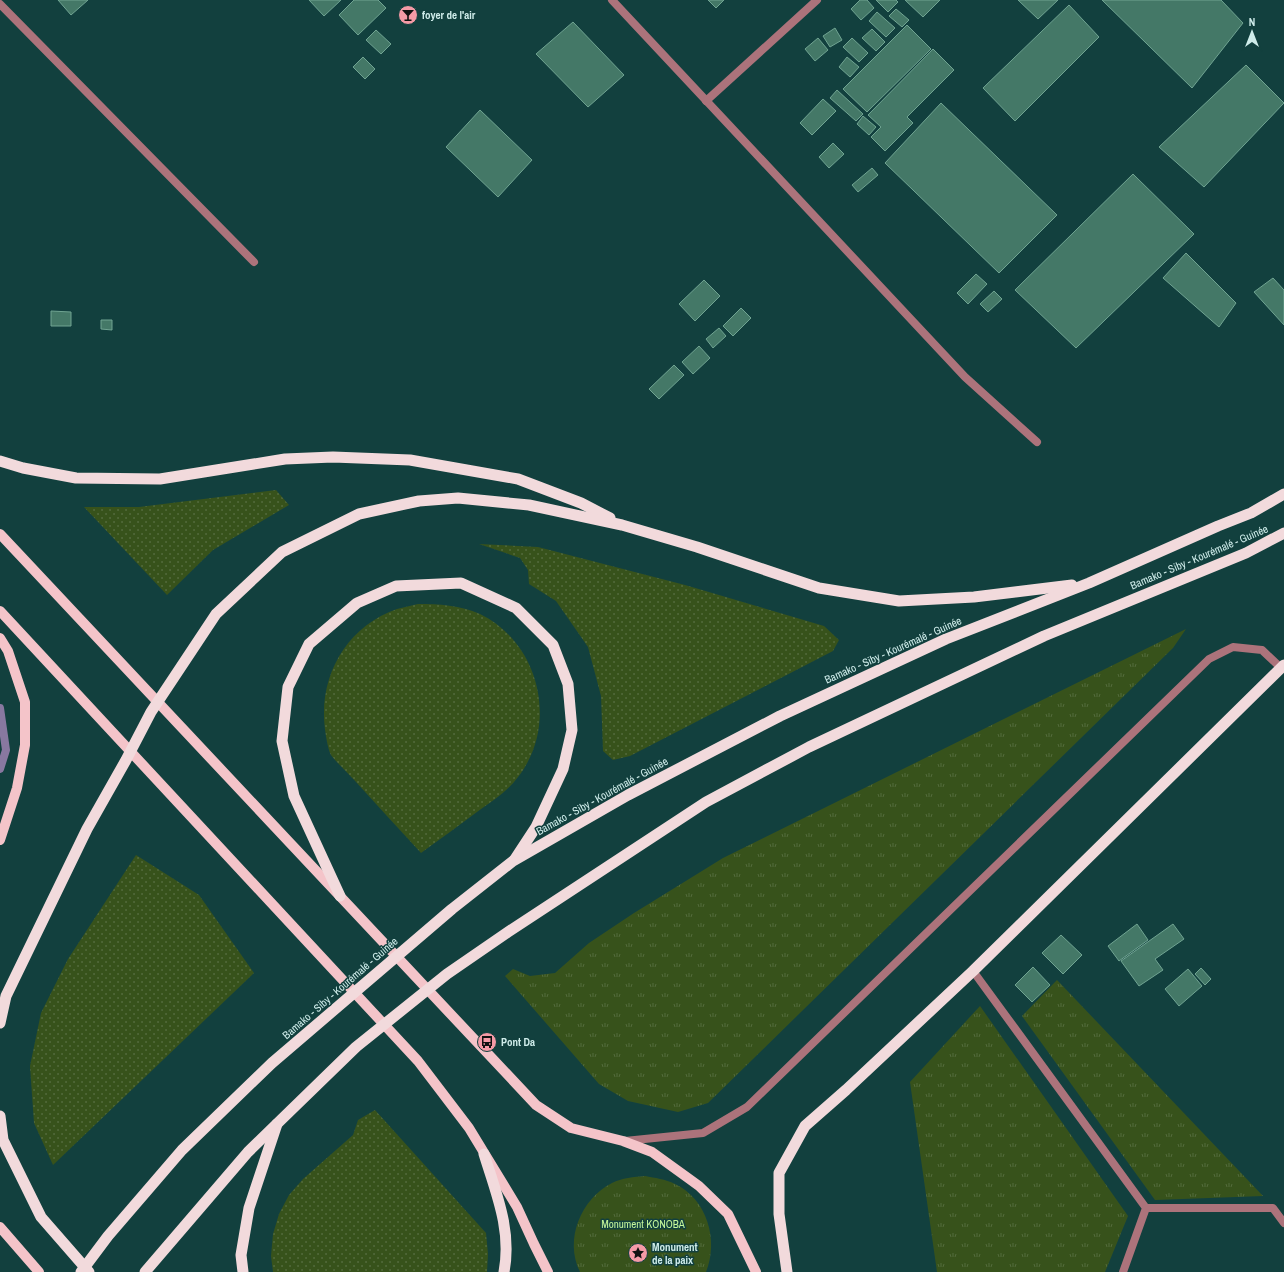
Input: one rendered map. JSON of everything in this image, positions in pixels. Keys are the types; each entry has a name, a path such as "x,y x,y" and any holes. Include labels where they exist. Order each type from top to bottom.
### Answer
{"highway":[{"path":"0,461 23,468 76,478 160,479 285,459 333,457 410,460 518,479 581,502 622,524"},
{"name":"Bamako - Siby - Kourémalé - Guinée","path":"81,1272 108,1236 182,1150 272,1063 452,909 513,861 628,795 780,716 946,639 1089,583 1251,513 1284,494"},
{"path":"0,1023 6,996 87,829 151,712 216,614 282,552 359,514 411,503 458,498 529,505 622,524 697,547 819,588 899,601 974,598 1089,583"},
{"name":"Bamako - Siby - Kourémalé - Guinée","path":"146,1272 248,1152 278,1121 356,1047 447,974 508,932 706,802 809,747 1044,636 1246,552 1284,533"},
{"path":"340,896 294,796 282,742 288,687 309,644 357,603 396,586 461,583 516,608 553,645 568,684 572,730 563,768 536,827 513,861"},
{"path":"787,1272 779,1214 779,1174 805,1126 973,971 1283,667"},
{"path":"0,1116 4,1140 41,1218 89,1272"},
{"path":"243,1272 241,1255 249,1208 278,1121"},
{"path":"484,1154 504,1219 507,1257 504,1272"}],"main road":[{"path":"0,534 536,1105 571,1128 623,1141 652,1152 699,1186 728,1214 756,1272"},
{"path":"0,611 418,1061 469,1128 517,1207 548,1272"},
{"path":"0,638 8,651 25,702 25,745 16,788 0,840"},
{"path":"0,1227 39,1272"}],"street":[{"path":"612,0 965,377 1037,442"},
{"path":"706,101 817,0"},
{"path":"0,4 254,262"},
{"path":"623,1141 703,1133 747,1106 1209,659 1233,648 1262,650 1283,667"},
{"path":"973,971 1146,1208"},
{"path":"1146,1208 1273,1208 1284,1223"},
{"path":"1123,1272 1146,1208"}],"green space":[{"path":"276,490 289,505 213,550 167,595 84,507 139,507"},
{"path":"479,544 538,547 685,585 824,626 839,640 833,651 630,756 613,760 603,751 601,696 588,647 556,601 529,584 528,570 520,558"},
{"path":"418,604 442,605 465,609 480,614 501,627 517,644 529,665 537,687 540,710 538,734 531,756 514,782 499,796 421,853 331,755 326,736 324,716 325,698 329,681 343,650 353,637 381,616 397,609"},
{"path":"1186,629 1173,648 708,1103 678,1112 628,1101 599,1084 505,976 513,969 530,976 555,973 589,943 634,913 723,858"},
{"path":"136,855 199,895 254,973 53,1165 34,1123 30,1066 41,1013 68,959"},
{"path":"1057,980 1263,1196 1155,1200 1022,1016"},
{"path":"980,1006 1128,1216 1105,1272 937,1272 910,1082"},
{"path":"375,1110 486,1233 488,1254 487,1272 273,1272 271,1256 273,1234 279,1214 289,1195 303,1179 353,1135 358,1120"},
{"name":"Monument KONOBA","path":"645,1176 675,1184 686,1191 702,1210 710,1234 711,1247 710,1260 706,1272 580,1272 574,1246 578,1221 584,1209 601,1190 612,1183 632,1177"}],"building":[{"path":"58,0 88,0 71,15"},
{"path":"309,0 341,0 324,16"},
{"path":"354,0 378,0 386,8 358,35 339,15"},
{"path":"708,0 724,0 716,8"},
{"path":"860,0 867,0 874,8 861,20 851,9"},
{"path":"876,0 896,0 898,2 888,12"},
{"path":"905,0 940,0 923,17"},
{"path":"1018,0 1058,0 1038,19"},
{"path":"1102,0 1221,0 1243,23 1192,88"},
{"path":"1069,5 1099,37 1015,121 983,88"},
{"path":"896,9 909,20 902,27 889,16"},
{"path":"877,12 895,28 886,37 869,21"},
{"path":"573,22 624,75 588,107 536,54"},
{"path":"907,25 931,49 867,112 843,89"},
{"path":"835,28 842,40 830,47 823,36"},
{"path":"872,29 885,42 876,51 862,38"},
{"path":"376,30 391,44 381,54 366,40"},
{"path":"818,38 828,50 815,61 805,49"},
{"path":"852,38 868,53 859,62 843,47"},
{"path":"933,49 954,70 907,117 913,123 885,151 871,137 881,127 868,115"},
{"path":"363,57 375,69 365,79 353,67"},
{"path":"847,57 859,67 850,77 839,67"},
{"path":"1246,65 1284,103 1204,187 1159,147"},
{"path":"837,90 863,114 856,121 830,98"},
{"path":"823,99 836,111 812,135 800,123"},
{"path":"941,103 1057,215 999,273 885,163"},
{"path":"480,110 532,160 498,197 446,147"},
{"path":"863,116 876,127 869,135 857,124"},
{"path":"833,143 844,154 829,168 819,157"},
{"path":"872,168 878,175 858,192 852,185"},
{"path":"1133,174 1194,234 1076,348 1015,290"},
{"path":"1186,253 1236,303 1219,327 1163,278"},
{"path":"976,274 987,284 968,304 957,293"},
{"path":"1273,278 1284,290 1284,325 1254,292"},
{"path":"704,280 720,296 695,321 679,304"},
{"path":"994,291 1002,299 988,312 980,304"},
{"path":"741,308 751,318 733,336 723,326"},
{"path":"51,311 71,312 71,326 51,326"},
{"path":"101,320 112,320 112,330 101,329"},
{"path":"719,328 726,336 713,348 706,339"},
{"path":"699,346 710,358 693,374 682,362"},
{"path":"674,365 684,375 659,399 649,389"},
{"path":"1137,924 1148,940 1119,961 1108,946"},
{"path":"1173,924 1184,939 1155,959 1163,970 1139,986 1121,961"},
{"path":"1061,935 1082,955 1063,974 1042,953"},
{"path":"1033,967 1050,985 1032,1002 1015,985"},
{"path":"1201,968 1211,979 1205,985 1195,974"},
{"path":"1188,969 1202,986 1179,1006 1165,989"}],"waterway":[{"path":"0,708 6,750 0,769"}],"place":[{"name":"foyer de l'air","path":"408,15"},
{"name":"Pont Da","path":"487,1042"},
{"name":"Monument de la paix","path":"638,1253"}]}
